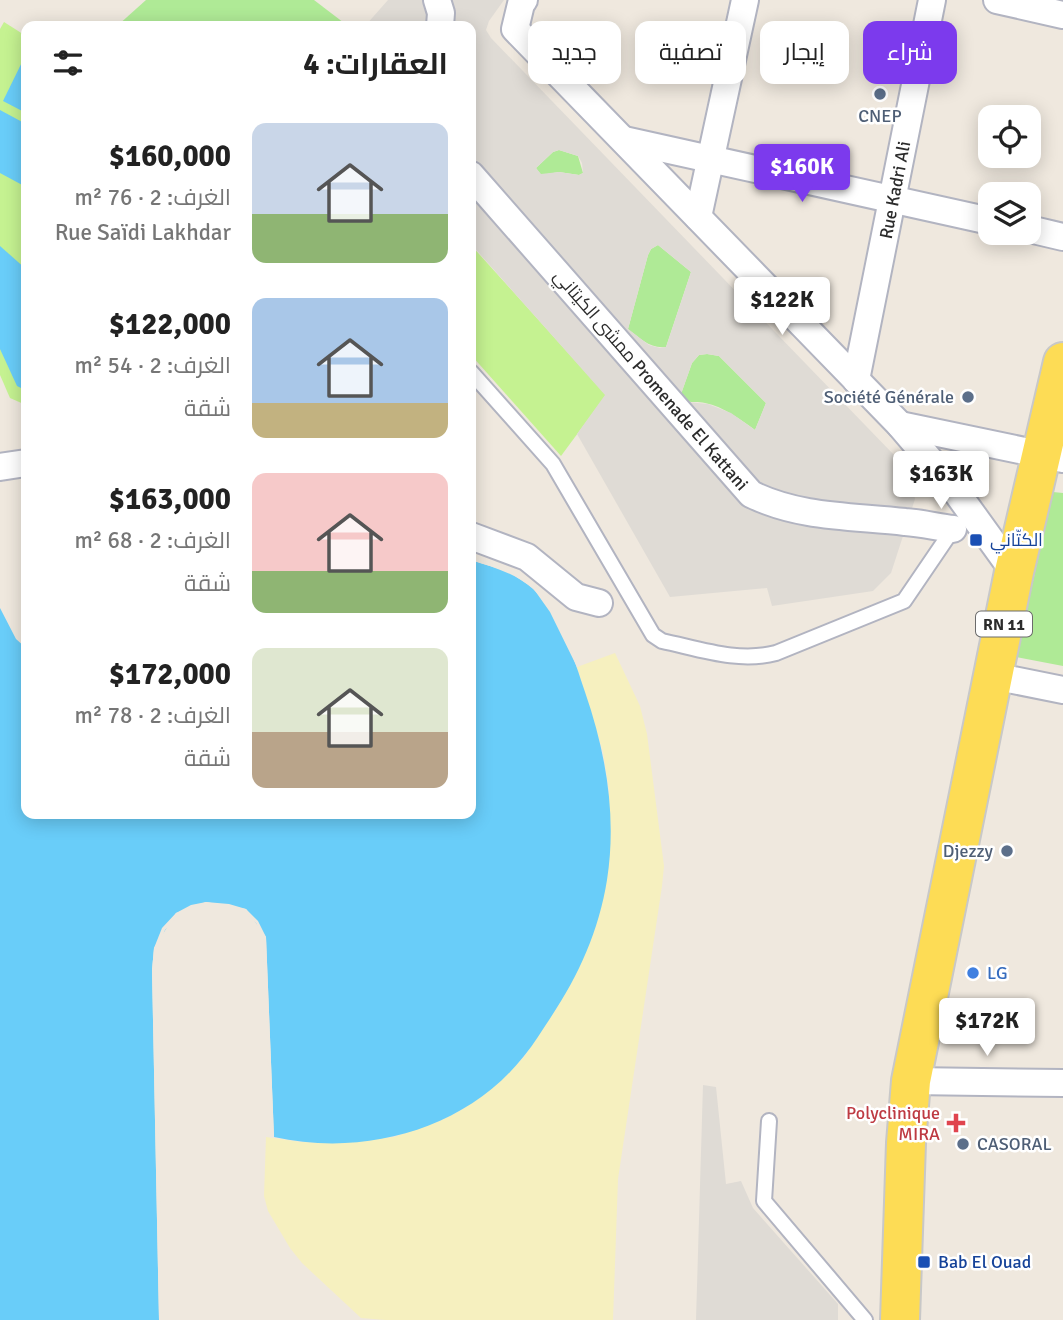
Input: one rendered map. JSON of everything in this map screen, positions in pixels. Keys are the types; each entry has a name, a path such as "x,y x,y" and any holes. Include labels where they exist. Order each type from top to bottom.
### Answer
{"main road":[{"name":"RN 11","path":"900,1320 906,1143 911,1081 1014,572 1052,457 1063,362"}],"street":[{"path":"437,0 440,21"},
{"path":"524,0 515,29 900,425 952,486 960,518 1014,572"},
{"path":"698,217 745,0"},
{"name":"Rue Kadri Ali","path":"856,380 932,0"},
{"path":"997,0 1063,15"},
{"path":"624,140 978,218"},
{"name":"ممشى الكيتاني Promenade El Kattani","path":"476,181 751,494 786,508 815,514 908,522 960,518"},
{"path":"1041,232 1063,237"},
{"path":"900,425 1052,457"},
{"path":"0,467 21,464"},
{"path":"476,538 527,558 576,597 599,603"},
{"path":"993,676 1063,691"},
{"path":"911,1081 1063,1083"}],"lane":[{"path":"476,378 553,464 653,635 662,641 733,657 758,657 776,653 904,601 960,518"},
{"path":"769,1121 764,1201 864,1320"}],"green space":[{"path":"146,0 314,0 341,21 123,21"},
{"path":"4,22 21,33 21,403 10,398 0,375 0,29"},
{"path":"559,150 578,156 583,173 579,175 559,172 541,175 536,168 553,152"},
{"path":"658,245 691,272 666,347 650,345 628,329 648,255 651,249"},
{"path":"476,251 606,395 561,456 476,361"},
{"path":"699,355 719,356 766,403 755,430 719,407 683,398 681,394 692,363"},
{"path":"1053,492 1063,493 1063,666 1016,657"}],"sand":[{"path":"615,653 640,706 647,734 664,866 618,1179 613,1320 361,1318 302,1263 268,1211 264,1196 266,1137 330,1143 394,1137 442,1120 463,1109 497,1084 524,1057 558,1006 609,791 603,752 577,667"}],"shaded area":[{"path":"388,0 504,0 486,30 528,76 528,84 535,84 895,456 912,483 915,499 891,573 873,591 772,606 767,588 670,597 577,434 605,395 476,250 476,21 369,21","holes":["559,150 578,156 583,173 579,175 559,172 541,174 536,168 553,152","658,245 691,272 666,347 649,345 628,329 651,249","699,355 719,356 766,403 755,430 731,413 708,404 687,402 683,399 681,394 692,363"]},
{"path":"703,1085 716,1087 726,1184 741,1181 753,1208 838,1304 838,1320 696,1320"}],"water":[{"path":"21,64 21,110 3,101"},
{"path":"0,110 21,121 21,184 0,173"},
{"path":"0,246 21,265 21,388 17,386 0,349"},
{"path":"476,562 519,579 543,599 551,611 576,665 604,761 610,808 610,856 599,917 579,968 528,1051 500,1082 473,1103 411,1132 377,1140 343,1143 274,1137 266,937 246,909 206,902 176,913 154,948 152,970 159,1320 0,1320 0,608 21,644 21,819 476,819"}],"pier":[{"path":"476,558 510,569 535,586 553,610 580,666 577,667 550,612 533,588 509,572 476,562"},
{"path":"206,902 246,909 258,921 266,937 274,1137 271,1137 263,938 256,923 244,912 206,906 192,908 178,916 165,930 158,948 155,970 163,1312 162,1320 159,1320 152,970 154,948 162,928 176,913 191,905"}],"place":[{"name":"CNEP","path":"880,94"},
{"name":"Société Générale","path":"968,397"},
{"name":"الكتّاني","path":"976,540"},
{"name":"Djezzy","path":"1007,851"},
{"name":"LG","path":"973,973"},
{"name":"Polyclinique MIRA","path":"956,1123"},
{"name":"CASORAL","path":"963,1144"},
{"name":"Bab El Ouad","path":"924,1262"}]}
